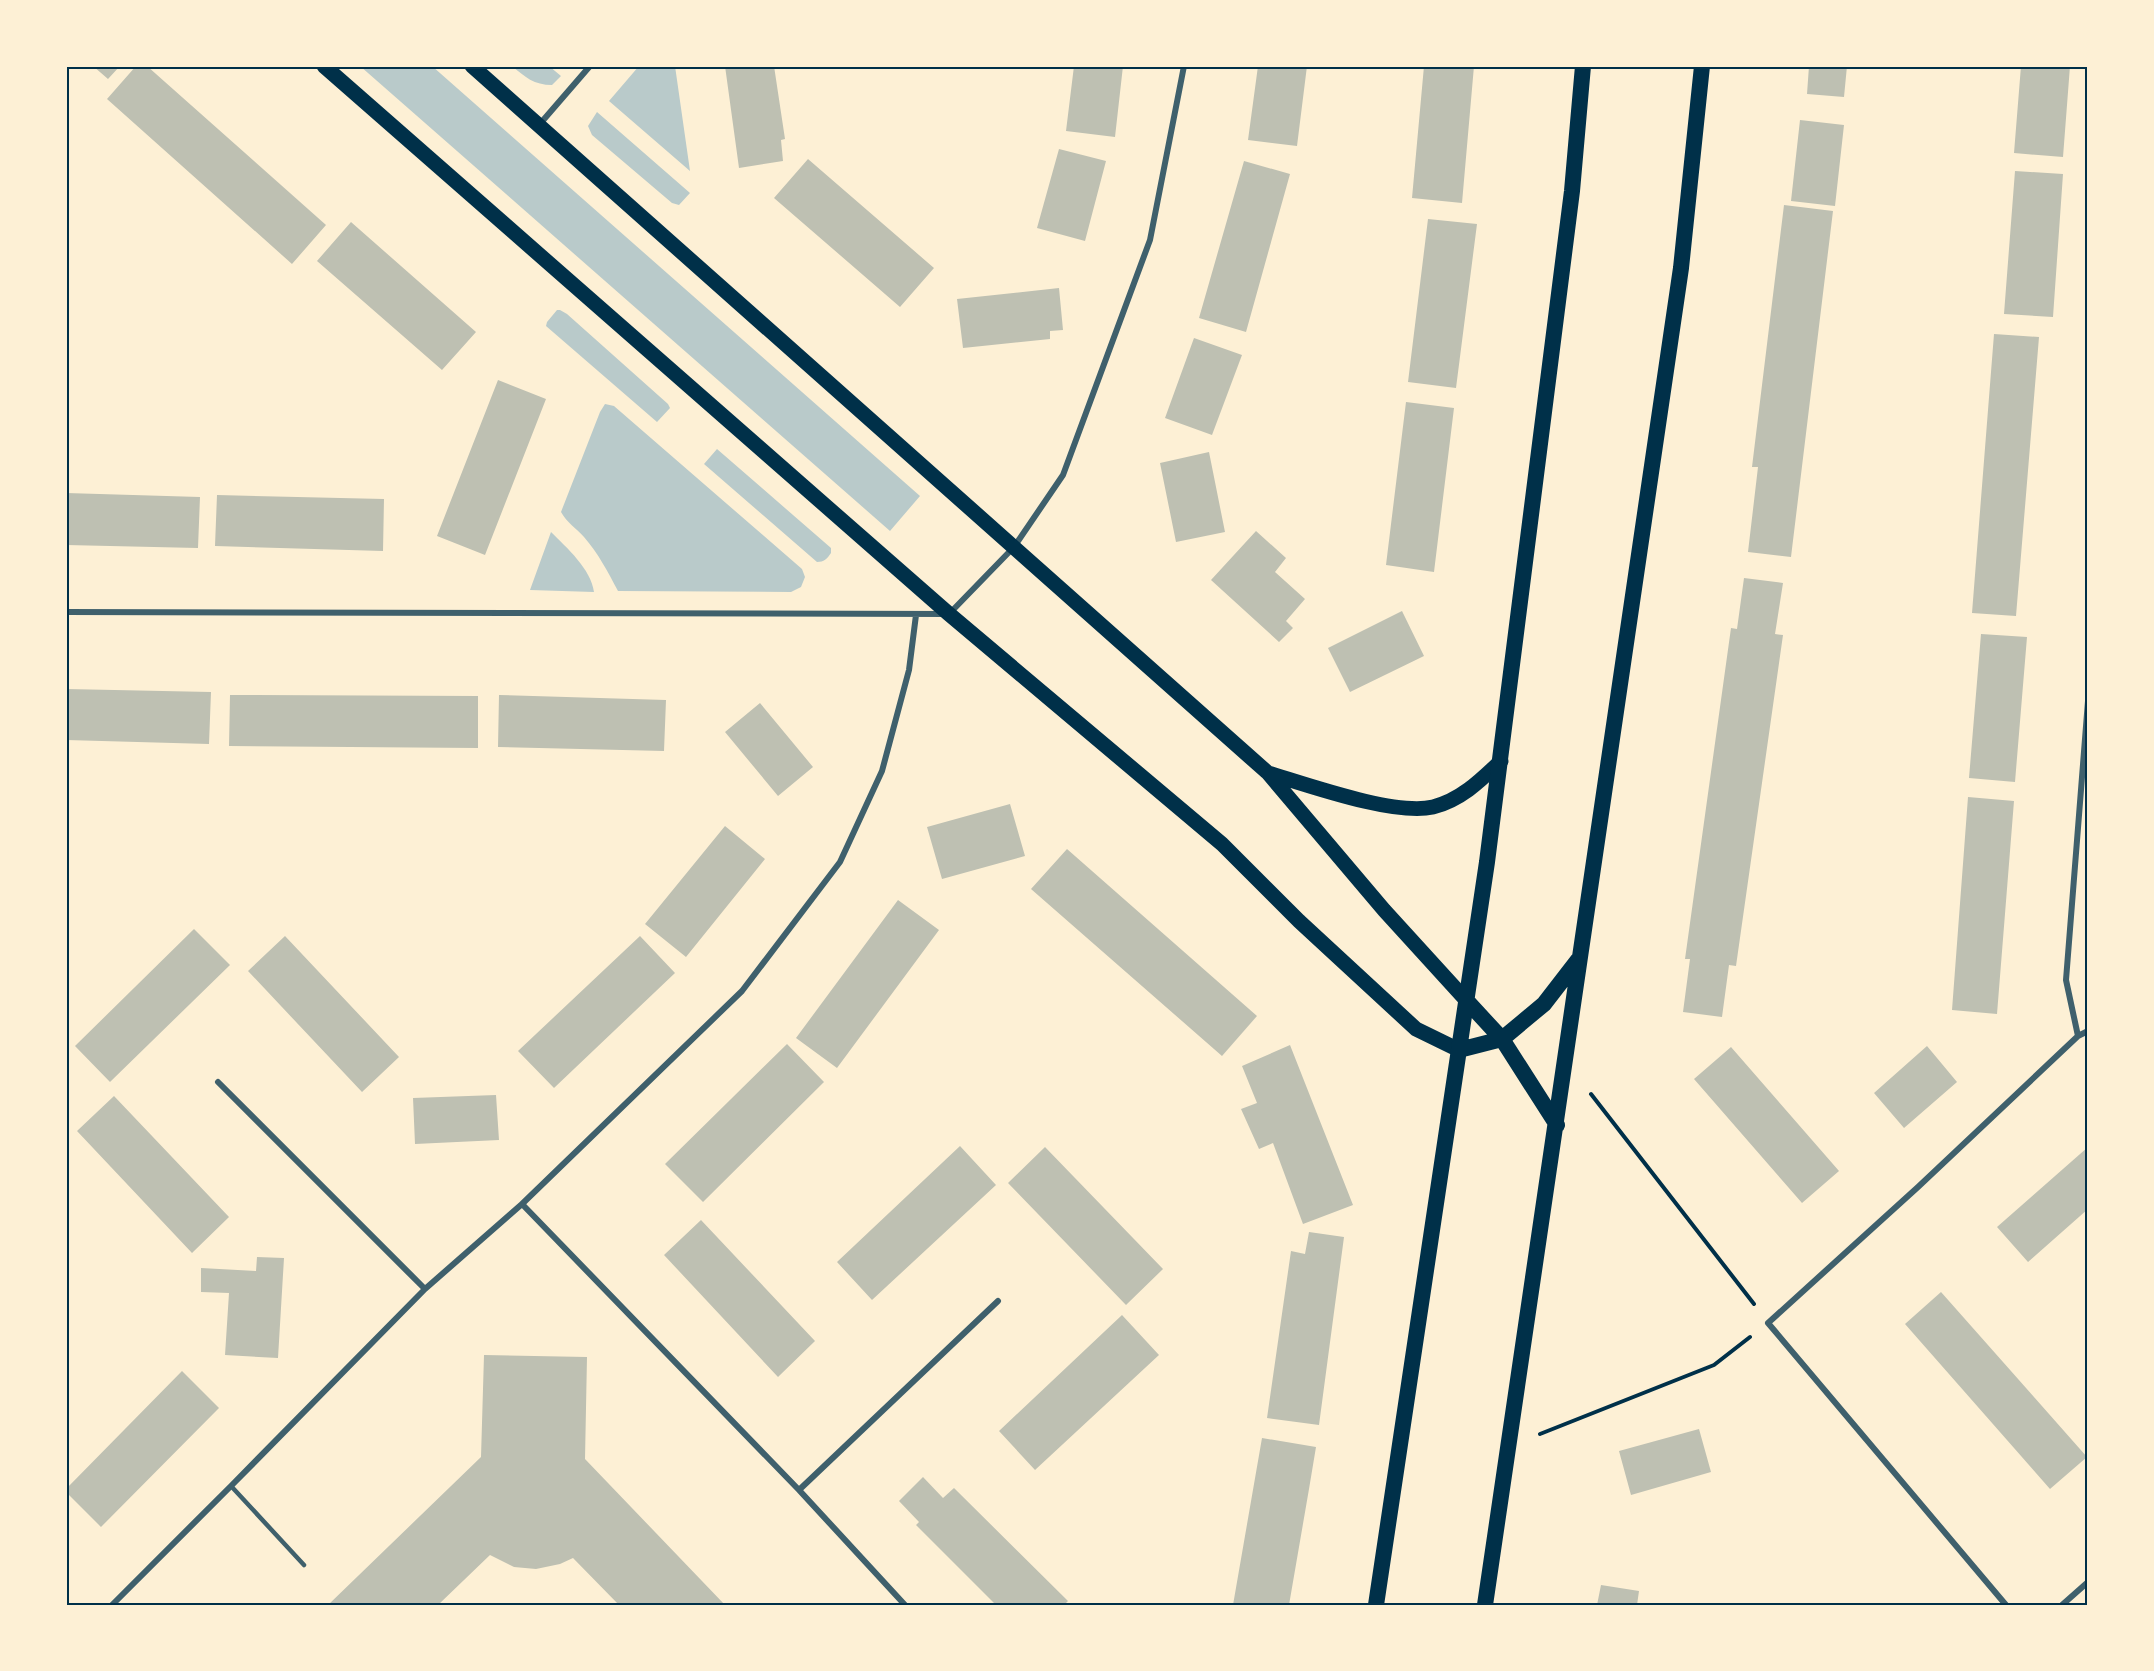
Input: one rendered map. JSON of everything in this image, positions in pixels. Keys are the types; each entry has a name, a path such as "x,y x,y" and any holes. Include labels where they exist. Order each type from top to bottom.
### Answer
{"highway":[{"path":"1376,1605 1501,761 1572,190 1583,66"},
{"path":"1485,1605 1681,268 1702,66"},
{"path":"1459,1050 1502,1039 1544,1005 1579,959"},
{"path":"1466,1000 1502,1039 1557,1125"}],"main road":[{"path":"324,66 949,614 1222,844 1299,921 1416,1029 1459,1050"},
{"path":"472,66 1268,773 1384,910 1466,1000"},
{"path":"1268,773 1341,795 1402,808 1433,807 1471,790 1501,761"}],"street":[{"path":"539,125 590,66"},
{"path":"66,612 949,614 1014,547 1063,475 1150,240 1184,66"},
{"path":"112,1605 424,1289 522,1204 742,991 840,862 882,771 909,670 916,615"},
{"path":"2078,1036 2066,980 2088,701"},
{"path":"2006,1605 1768,1323 1918,1187 2078,1036 2088,1031"},
{"path":"218,1082 424,1289"},
{"path":"522,1204 799,1490 905,1605"},
{"path":"799,1490 998,1301"},
{"path":"2062,1605 2088,1582"}],"lane":[{"path":"231,1486 304,1565"}],"path":[{"path":"1509,1446 1714,1365 1768,1323 1566,1061"}],"shaded area":[{"path":"360,66 432,66 920,496 890,531"},
{"path":"512,66 549,66 561,76 552,85 540,84"},
{"path":"639,66 675,66 690,171 609,101"},
{"path":"597,112 690,193 679,205 672,203 592,135 588,126"},
{"path":"557,310 567,314 668,404 670,408 657,422 546,326"},
{"path":"605,404 614,406 802,569 805,577 801,587 791,592 618,591 594,550 561,512"},
{"path":"717,449 831,548 831,553 827,558 817,562 704,464"},
{"path":"551,532 583,567 594,592 530,590"}],"building":[{"path":"93,66 120,66 108,79"},
{"path":"136,66 147,66 326,225 292,264 107,99"},
{"path":"725,66 774,66 785,139 781,140 783,161 739,168"},
{"path":"1074,66 1123,66 1115,137 1066,131"},
{"path":"1258,66 1307,66 1297,146 1248,140"},
{"path":"1424,66 1474,66 1462,203 1412,198"},
{"path":"1809,66 1847,66 1844,97 1807,94"},
{"path":"2021,66 2070,66 2063,157 2014,153"},
{"path":"1800,120 1844,125 1835,206 1791,201"},
{"path":"1059,149 1106,161 1085,241 1037,228"},
{"path":"808,159 934,268 900,307 774,198"},
{"path":"1244,161 1290,174 1246,332 1199,318"},
{"path":"2015,171 2063,174 2053,317 2004,314"},
{"path":"1784,205 1833,211 1791,557 1748,552 1758,467 1752,467"},
{"path":"1428,219 1477,224 1456,388 1408,382"},
{"path":"351,222 476,332 442,370 317,261"},
{"path":"1059,288 1063,330 1050,331 1050,339 963,348 957,299"},
{"path":"1994,334 2039,337 2016,616 1972,613"},
{"path":"1194,338 1242,355 1212,435 1165,418"},
{"path":"498,380 546,399 485,555 437,536"},
{"path":"1406,402 1454,408 1434,572 1386,565"},
{"path":"1209,452 1225,532 1176,542 1160,463"},
{"path":"66,493 200,497 198,548 66,545"},
{"path":"217,495 384,499 383,551 215,546"},
{"path":"1256,531 1286,558 1275,572 1305,599 1286,621 1293,628 1279,642 1211,580"},
{"path":"1744,578 1783,583 1775,634 1783,635 1736,966 1729,965 1722,1017 1683,1012 1690,959 1685,959 1731,628 1737,629"},
{"path":"1402,611 1424,656 1350,692 1328,648"},
{"path":"1981,634 2027,637 2015,782 1969,778"},
{"path":"66,689 211,692 209,744 66,740"},
{"path":"230,695 478,696 478,748 229,746"},
{"path":"499,695 666,700 664,751 498,747"},
{"path":"760,703 813,767 778,796 725,732"},
{"path":"1968,797 2014,801 1997,1014 1952,1010"},
{"path":"1010,804 1025,856 942,879 927,827"},
{"path":"725,826 765,859 686,957 645,924"},
{"path":"1067,849 1257,1016 1222,1056 1031,889"},
{"path":"898,900 939,930 837,1068 796,1038"},
{"path":"194,929 230,965 110,1082 75,1046"},
{"path":"285,936 399,1057 362,1092 248,971"},
{"path":"640,936 675,973 554,1088 518,1051"},
{"path":"787,1044 824,1082 703,1202 665,1164"},
{"path":"1290,1045 1353,1205 1303,1224 1273,1143 1259,1149 1241,1109 1257,1103 1242,1066"},
{"path":"1927,1046 1957,1082 1904,1128 1874,1093"},
{"path":"1731,1047 1839,1171 1802,1203 1694,1079"},
{"path":"496,1095 499,1140 415,1144 413,1098"},
{"path":"114,1096 229,1217 192,1253 77,1131"},
{"path":"960,1146 996,1185 872,1300 837,1262"},
{"path":"1045,1147 1163,1269 1126,1305 1008,1183"},
{"path":"2088,1147 2088,1209 2028,1262 1997,1227"},
{"path":"701,1220 815,1341 778,1377 664,1255"},
{"path":"1309,1232 1344,1237 1319,1425 1267,1418 1291,1251 1305,1254"},
{"path":"257,1257 284,1258 278,1358 225,1355 229,1293 201,1292 201,1268 256,1271"},
{"path":"1941,1292 2087,1457 2050,1489 1905,1324"},
{"path":"1122,1315 1159,1355 1035,1470 999,1431"},
{"path":"484,1355 587,1357 585,1459 725,1605 619,1605 573,1558 560,1564 536,1569 514,1567 490,1555 438,1605 328,1605 481,1457"},
{"path":"182,1371 219,1408 101,1527 66,1492 66,1489"},
{"path":"1699,1429 1711,1472 1631,1495 1619,1451"},
{"path":"1262,1438 1316,1447 1289,1605 1233,1605"},
{"path":"923,1477 943,1498 954,1488 1068,1601 1064,1605 996,1605 916,1525 919,1522 899,1501"},
{"path":"1601,1585 1639,1591 1637,1605 1597,1605"}]}
